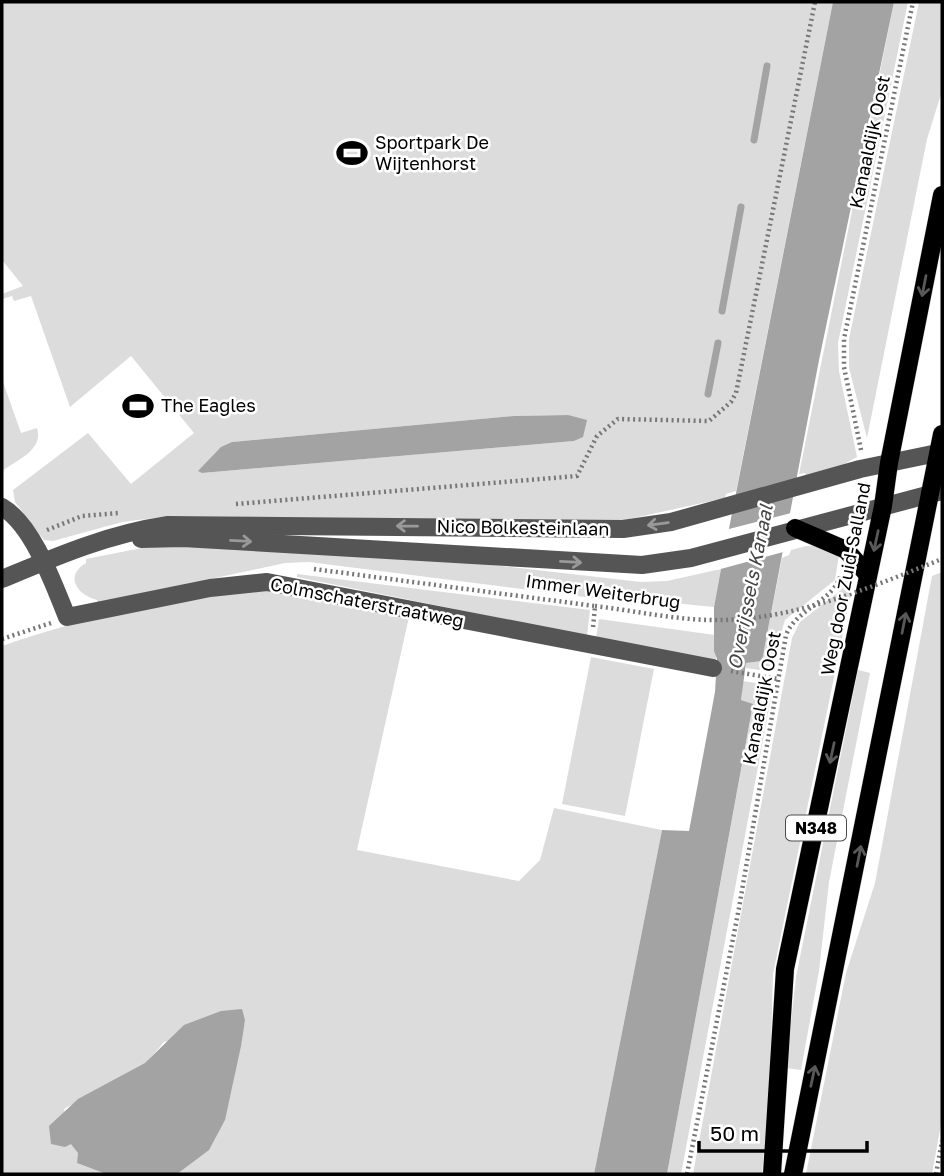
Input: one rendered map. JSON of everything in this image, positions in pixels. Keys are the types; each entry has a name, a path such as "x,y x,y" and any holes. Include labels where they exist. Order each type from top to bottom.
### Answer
{"main road":[{"name":"Weg door Zuid-Salland","path":"772,1174 785,970 883,506 889,463 942,195"},
{"name":"N348","path":"793,1174 936,493 942,434"},
{"path":"795,528 846,550 868,575"}],"street":[{"name":"Nico Bolkesteinlaan","path":"2,579 99,539 168,525 623,529 671,522 860,469 940,452"},
{"name":"Nico Bolkesteinlaan","path":"99,539 183,538 630,564 679,560 936,493"},
{"name":"Colmschaterstraatweg","path":"2,507 15,517 30,539 67,617 210,587 267,582 713,668"}],"path":[{"path":"226,505 578,476 597,436 618,419 709,421 720,413 736,393 815,2"},
{"name":"Kanaaldijk Oost","path":"860,469 861,445 844,367 844,339 914,2"},
{"path":"30,539 82,516 122,513"},
{"name":"Kanaaldijk Oost","path":"687,1174 739,908 778,679 792,621 833,590 839,582 846,550"},
{"name":"Immer Weiterbrug","path":"309,569 706,620 745,618 842,596 942,559"},
{"path":"594,616 595,606"},
{"path":"2,639 26,630"},
{"path":"753,675 778,679"},
{"path":"936,1174 942,1141"}],"shaded area":[{"name":"Sportpark De Wijtenhorst","path":"2,2 833,2 736,491 726,494 725,498 620,521 171,516 122,522 53,541 44,540 15,502 13,490 88,433 131,484 194,433 131,356 70,407 31,296 14,301 12,296 2,299 2,294 23,286 2,260","holes":["568,415 583,436 574,441 202,473 232,442 514,416"]},
{"path":"894,2 908,2 838,343 839,371 857,457 835,469 807,477 805,473 799,474"},
{"path":"919,2 942,2 942,91 927,139 867,438 849,368 849,339"},
{"path":"2,379 21,433 37,428 38,436 28,454 2,471"},
{"path":"162,544 439,559 641,582 667,581 721,569 714,607 602,596 601,599 309,562 285,563 98,603 76,585 76,574 86,563 86,559"},
{"path":"818,546 839,555 835,580 785,620 772,665 759,670 746,668 746,663 762,661 782,558 789,555 791,550"},
{"path":"849,568 853,585 773,974 770,1079 762,1174 693,1174 792,638 800,622 841,590"},
{"path":"942,572 942,1119 932,1174 806,1174 846,973 875,883 932,576"},
{"path":"297,574 590,610 587,636 297,577"},
{"path":"275,589 409,617 357,850 519,881 540,860 554,808 662,830 594,1174 132,1174 231,1080 245,1020 164,1042 146,1063 64,1109 71,1143 79,1153 77,1163 106,1174 2,1174 2,646 69,625 136,609"},
{"path":"599,619 715,635 716,662 596,638"},
{"path":"591,657 654,669 625,816 562,804"},
{"path":"858,670 870,673 829,882 819,971 801,1070 786,1068 796,977"},
{"path":"743,681 762,684 771,698 681,1174 667,1174 753,705 741,700"}],"water":[{"name":"Overijssels Kanaal","path":"833,2 894,2 819,360 762,661 746,663 741,700 753,704 667,1174 594,1174 662,830 689,831 715,692 717,659 714,651 714,607"},
{"path":"568,415 587,420 583,437 574,441 202,473 198,471 221,447 232,442 514,416"},
{"path":"242,1009 245,1020 225,1120 209,1150 177,1174 106,1174 77,1163 78,1153 71,1144 65,1147 51,1144 49,1126 78,1099 145,1063 184,1025 221,1011"}],"pier":[{"path":"795,512 787,551 717,570 725,530"}],"waterway":[{"path":"754,140 767,66"},
{"path":"722,311 741,207"},
{"path":"708,394 718,343"}],"place":[{"name":"Sportpark De Wijtenhorst","path":"352,153"},
{"name":"The Eagles","path":"138,406"}]}
